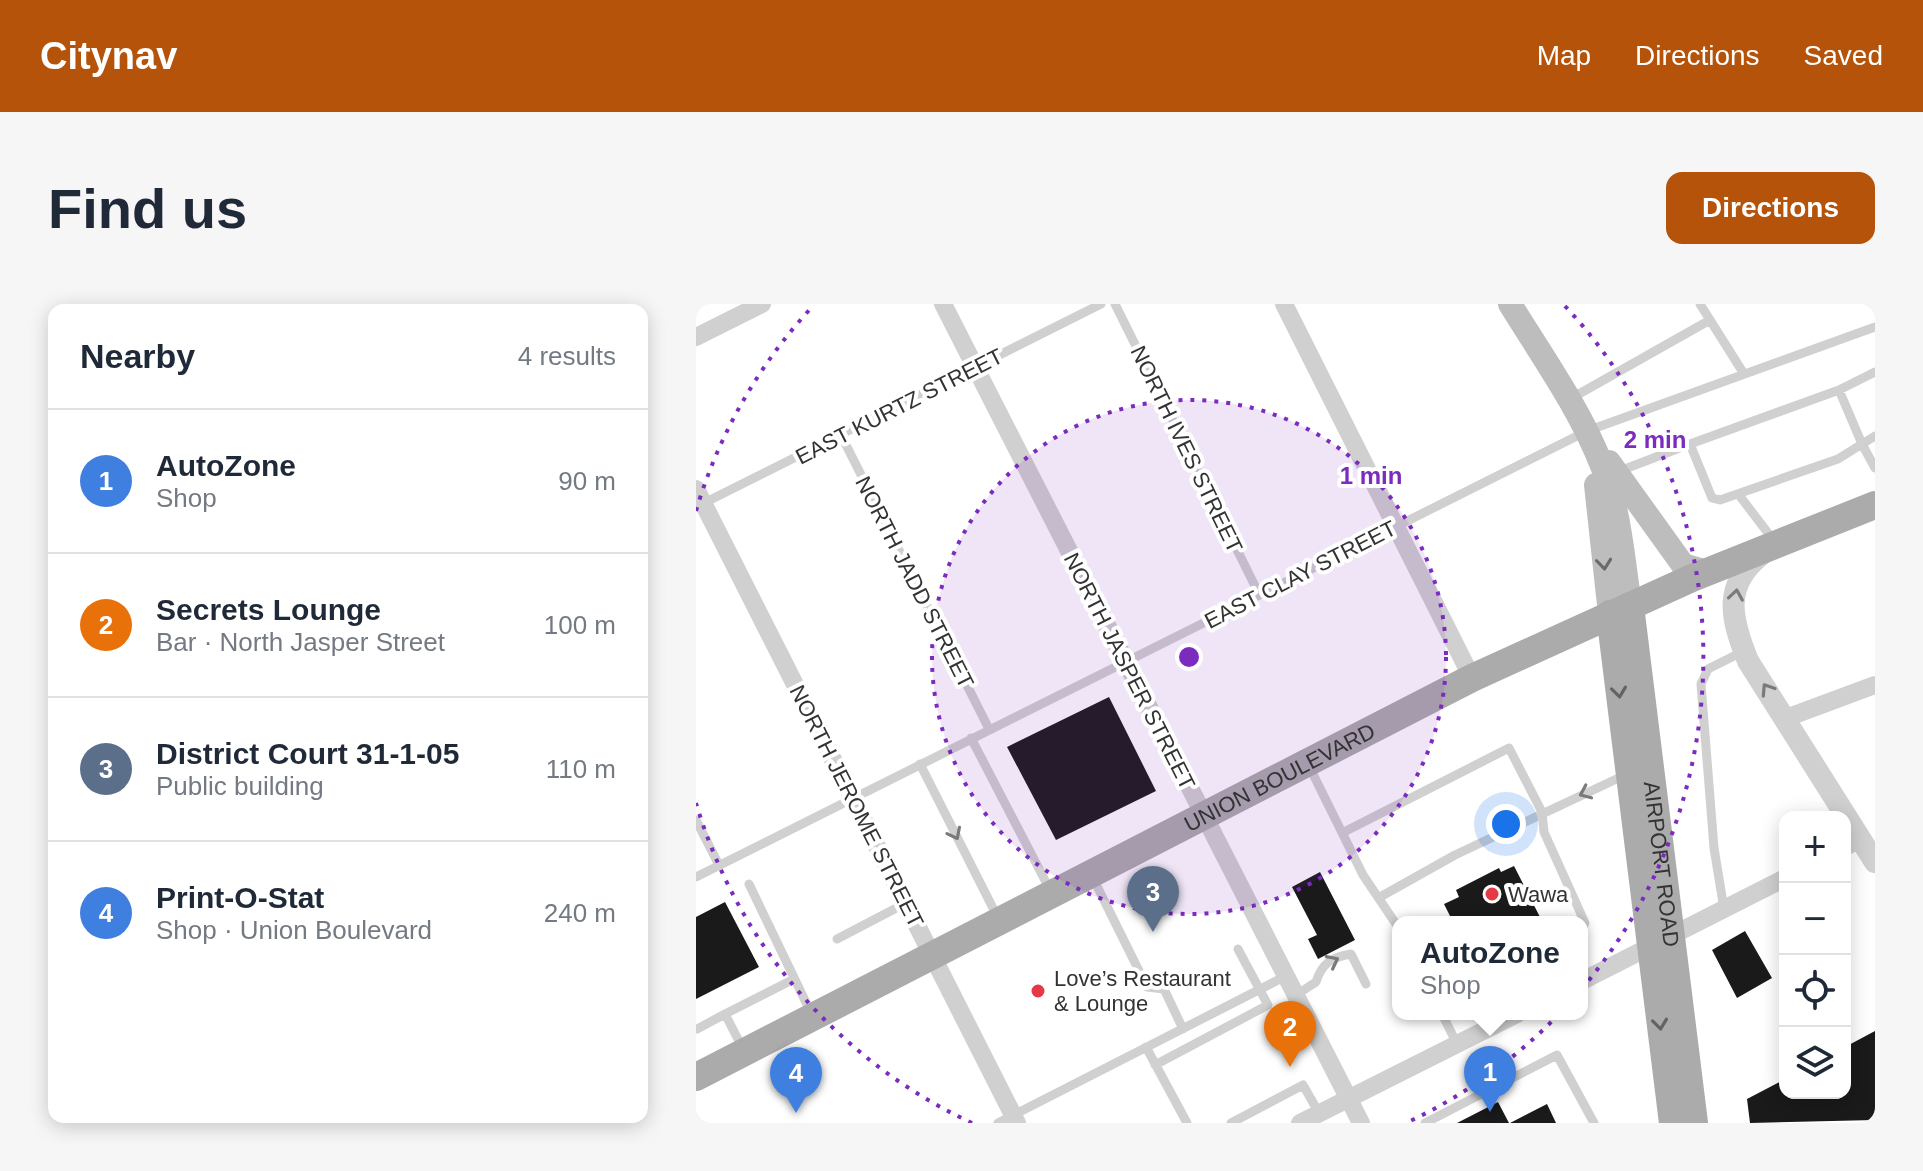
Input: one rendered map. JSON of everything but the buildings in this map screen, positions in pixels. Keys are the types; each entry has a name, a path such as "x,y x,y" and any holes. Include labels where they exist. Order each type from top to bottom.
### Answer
{"main road":[{"path":"1510,304 1587,431 1683,565 1707,572"},
{"path":"1587,431 1620,610"},
{"name":"UNION BOULEVARD","path":"696,1077 1472,678 1707,572 1875,505"},
{"name":"AIRPORT ROAD","path":"1620,610 1628,774 1694,1123"},
{"name":"AIRPORT ROAD","path":"1620,610 1661,942 1673,1123"}],"street":[{"path":"696,337 762,304"},
{"name":"NORTH JASPER STREET","path":"943,304 1361,1123"},
{"path":"1284,304 1472,678"},
{"name":"NORTH JEROME STREET","path":"699,500 906,903 1009,1120"},
{"path":"1776,543 1745,567 1739,578 1733,605 1744,651 1786,718 1853,843 1875,862"},
{"path":"1786,718 1875,685"},
{"path":"1588,978 1779,881"},
{"path":"1300,1123 1505,1020"}],"lane":[{"name":"EAST KURTZ STREET","path":"699,500 841,435 1101,304"},
{"name":"NORTH IVES STREET","path":"1115,304 1259,594"},
{"path":"1700,304 1744,374"},
{"path":"1568,400 1710,320"},
{"name":"EAST CLAY STREET","path":"696,877 1587,431 1875,327"},
{"path":"1616,473 1839,390 1875,372"},
{"path":"1839,390 1875,468"},
{"name":"NORTH JADD STREET","path":"841,435 989,729"},
{"path":"1690,444 1712,498 1739,495 1838,459 1875,436"},
{"path":"1739,495 1776,543"},
{"path":"1724,909 1714,848 1701,684 1708,669 1744,651"},
{"path":"971,738 1053,896"},
{"path":"1344,832 1509,748 1542,812 1544,832 1583,916"},
{"path":"1307,763 1363,875 1392,917"},
{"path":"920,764 1001,922"},
{"path":"1380,897 1455,855 1628,774"},
{"path":"696,820 719,865"},
{"path":"1092,876 1147,987 1164,989 1183,1029"},
{"path":"749,884 813,1018"},
{"path":"837,939 906,903"},
{"path":"1155,1065 1268,1005 1238,949"},
{"path":"1296,995 1316,982 1320,968 1336,956 1351,954 1366,984"},
{"path":"1009,1120 1286,976"},
{"path":"697,1029 794,979"},
{"path":"725,1014 745,1052"},
{"path":"1445,1020 1457,1044"},
{"path":"1146,1047 1187,1123"},
{"path":"1425,1123 1557,1055 1594,1123"},
{"path":"1231,1123 1303,1085 1319,1113"}],"place":[{"name":"Wawa","path":"1492,894"},
{"name":"District Court 31-1-05","path":"1153,932"},
{"name":"Love’s Restaurant & Lounge","path":"1038,991"},
{"name":"Secrets Lounge","path":"1290,1067"},
{"name":"AutoZone","path":"1490,1112"},
{"name":"Print-O-Stat","path":"796,1113"}]}
